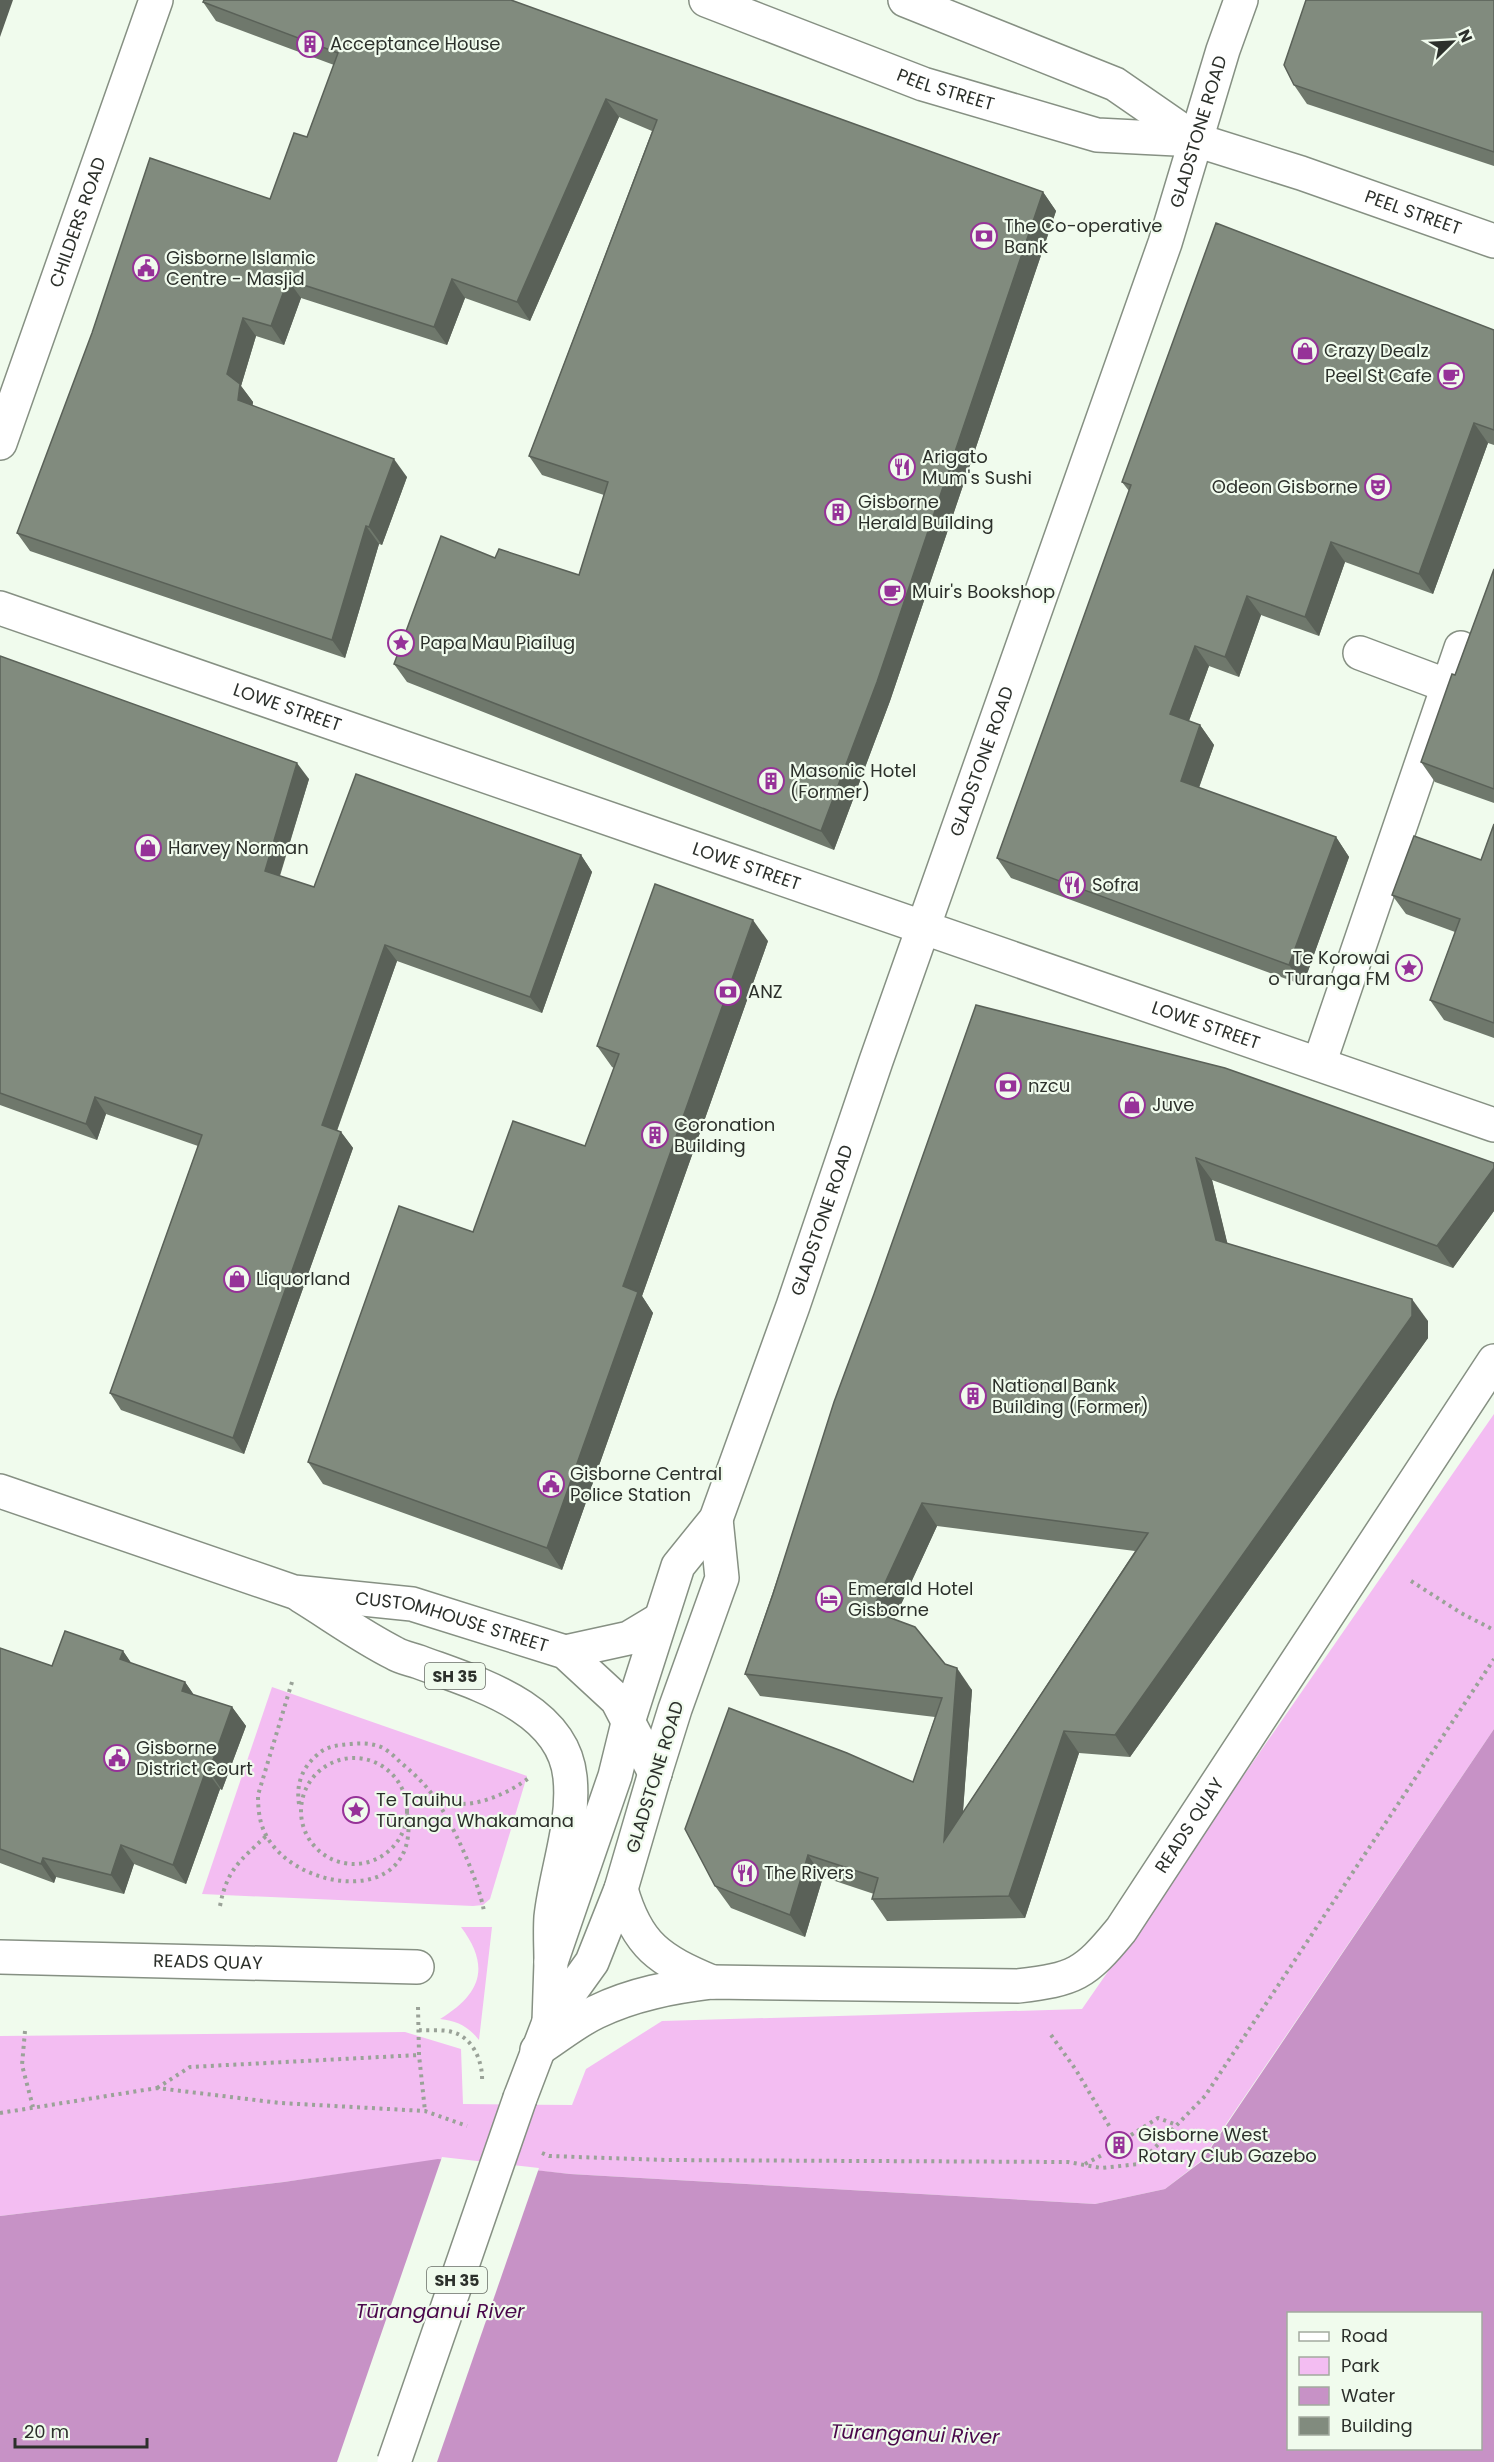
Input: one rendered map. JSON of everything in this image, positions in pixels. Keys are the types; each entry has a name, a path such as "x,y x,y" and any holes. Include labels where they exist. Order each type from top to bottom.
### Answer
{"main road":[{"name":"CHILDERS ROAD","path":"0,443 156,0"},
{"name":"PEEL STREET","path":"706,0 923,84 1097,135 1196,140 1301,173 1494,241"},
{"name":"PEEL STREET","path":"905,0 1115,84 1196,140"},
{"name":"GLADSTONE ROAD","path":"543,2036 551,1962 615,1776 629,1719 659,1620 678,1566 716,1519 793,1306 876,1061 1170,228 1241,0"},
{"name":"LOWE STREET","path":"0,608 1494,1125"},
{"path":"1319,1064 1461,648"},
{"path":"1360,653 1448,686"},
{"name":"READS QUAY","path":"543,2036 594,2012 641,1994 712,1982 1018,1986 1050,1982 1080,1973 1101,1954 1121,1930 1494,1361"},
{"name":"CUSTOMHOUSE STREET","path":"0,1491 294,1592 395,1654 489,1690 521,1705 541,1721 556,1739 565,1757 570,1775 571,1797 551,1917 551,1962"},
{"name":"GLADSTONE ROAD","path":"543,2036 592,1962 621,1889 675,1709 722,1578 716,1519"},
{"name":"CUSTOMHOUSE STREET","path":"294,1592 412,1604 566,1652 617,1700 629,1719 655,1773"},
{"name":"SH 35","path":"566,1652 629,1638 659,1620"},
{"name":"READS QUAY","path":"621,1889 640,1935 658,1954 682,1969 712,1982"},
{"name":"READS QUAY","path":"0,1957 417,1967"},
{"name":"SH 35","path":"394,2462 543,2036"}],"path":[{"path":"1411,1581 1461,1613 1494,1629"},
{"path":"539,2152 549,2156 665,2160 1068,2162 1101,2168 1139,2164 1205,2096 1494,1659"},
{"path":"292,1682 258,1795 258,1809 266,1836 283,1855 302,1870 330,1879 366,1880 381,1876 395,1868 404,1855 409,1841 410,1828 404,1793 400,1785 383,1766 366,1759 350,1757 332,1761 318,1771 307,1785 301,1801 300,1813"},
{"path":"407,1811 405,1829 396,1844 382,1857 366,1863 348,1865 331,1860 316,1850 305,1835 298,1788 301,1775 307,1764 319,1753 334,1745 360,1743 380,1746 418,1778 433,1796 454,1834 474,1880 484,1911"},
{"path":"433,1796 453,1803 474,1802 496,1796 533,1775"},
{"path":"220,1906 228,1877 234,1867 266,1836"},
{"path":"425,2111 419,2030 452,2032 467,2041 480,2059 483,2069 480,2090"},
{"path":"25,2031 22,2065 33,2107"},
{"path":"1051,2035 1076,2070 1111,2129"},
{"path":"157,2088 190,2067 420,2055"},
{"path":"0,2113 157,2088 280,2103 425,2111 475,2129"},
{"path":"1131,2135 1158,2118 1177,2125"},
{"path":"1084,2165 1104,2154"}],"green space":[{"path":"1494,1414 1494,1729 1201,2161 1165,2189 1095,2204 570,2174 438,2160 284,2182 0,2216 0,2036 405,2032 461,2049 463,2104 572,2105 586,2069 662,2021 1082,2009"},
{"path":"272,1687 527,1776 490,1899 483,1905 473,1906 202,1894"},
{"path":"461,1927 492,1927 479,2040 462,2025 440,2019 465,2000 477,1979 476,1955"}],"water":[{"name":"Tūranganui River","path":"1494,1729 1494,2462 0,2462 0,2216 284,2182 438,2159 570,2174 1095,2204 1165,2189 1202,2161"}],"pier":[{"path":"442,2157 539,2168 437,2462 337,2462"}],"building":[{"path":"204,0 511,0 1043,192 877,682 821,831 394,664 441,536 495,558 499,549 579,575 608,482 529,456 657,120 606,99 517,302 452,279 434,327 288,280 271,326 243,318 227,374 240,384 238,400 394,459 369,527 366,526 332,640 17,533 92,333 150,158 270,199 294,133 307,137 338,53 203,2"},
{"path":"1306,0 1494,0 1494,152 1294,85 1284,65"},
{"path":"1216,223 1494,330 1494,430 1474,423 1419,574 1331,542 1305,617 1247,596 1225,657 1195,646 1170,714 1200,725 1181,781 1336,837 1289,965 997,858 1131,485 1122,482"},
{"path":"1494,569 1494,789 1421,762 1452,674 1455,675"},
{"path":"0,656 297,763 265,871 314,887 356,774 581,855 530,997 385,945 322,1125 341,1132 233,1438 110,1393 202,1135 95,1097 86,1124 0,1093"},
{"path":"1494,824 1494,1023 1430,1000 1460,919 1392,895 1414,836 1481,860"},
{"path":"655,884 753,920 623,1286 638,1292 547,1548 308,1462 399,1206 473,1232 513,1121 585,1146 619,1054 597,1046"},
{"path":"976,1005 1225,1068 1494,1163 1494,1168 1437,1246 1196,1158 1216,1240 1412,1299 1412,1316 1115,1735 1064,1731 1009,1896 872,1899 878,1878 808,1855 790,1915 715,1886 685,1829 729,1708 847,1753 913,1782 942,1698 745,1674 834,1402","holes":["922,1503 1148,1533 944,1841 957,1668 945,1664 915,1627 872,1611"]},
{"name":"Gisborne District Court","path":"65,1631 123,1651 120,1659 185,1682 182,1691 232,1707 209,1771 206,1770 173,1865 121,1845 111,1875 43,1858 41,1864 0,1849 0,1648 52,1666"}],"place":[{"name":"Acceptance House","path":"310,44"},
{"name":"The Co-operative Bank","path":"984,236"},
{"name":"Gisborne Islamic Centre - Masjid","path":"146,268"},
{"name":"Crazy Dealz","path":"1305,351"},
{"name":"Peel St Cafe","path":"1451,376"},
{"name":"Arigato Mum's Sushi","path":"902,467"},
{"name":"Odeon Gisborne","path":"1378,487"},
{"name":"Gisborne Herald Building","path":"838,512"},
{"name":"Muir's Bookshop","path":"892,592"},
{"name":"Papa Mau Piailug","path":"401,643"},
{"name":"Masonic Hotel (Former)","path":"771,781"},
{"name":"Harvey Norman","path":"148,848"},
{"name":"Sofra","path":"1072,885"},
{"name":"Te Korowai o Turanga FM","path":"1409,968"},
{"name":"ANZ","path":"728,992"},
{"name":"nzcu","path":"1008,1086"},
{"name":"Juve","path":"1132,1105"},
{"name":"Coronation Building","path":"655,1135"},
{"name":"Liquorland","path":"237,1279"},
{"name":"National Bank Building (Former)","path":"973,1396"},
{"name":"Gisborne Central Police Station","path":"551,1484"},
{"name":"Emerald Hotel Gisborne","path":"829,1599"},
{"name":"Gisborne District Court","path":"117,1758"},
{"name":"Te Tauihu Tūranga Whakamana","path":"356,1810"},
{"name":"The Rivers","path":"745,1873"},
{"name":"Gisborne West Rotary Club Gazebo","path":"1119,2145"}]}
